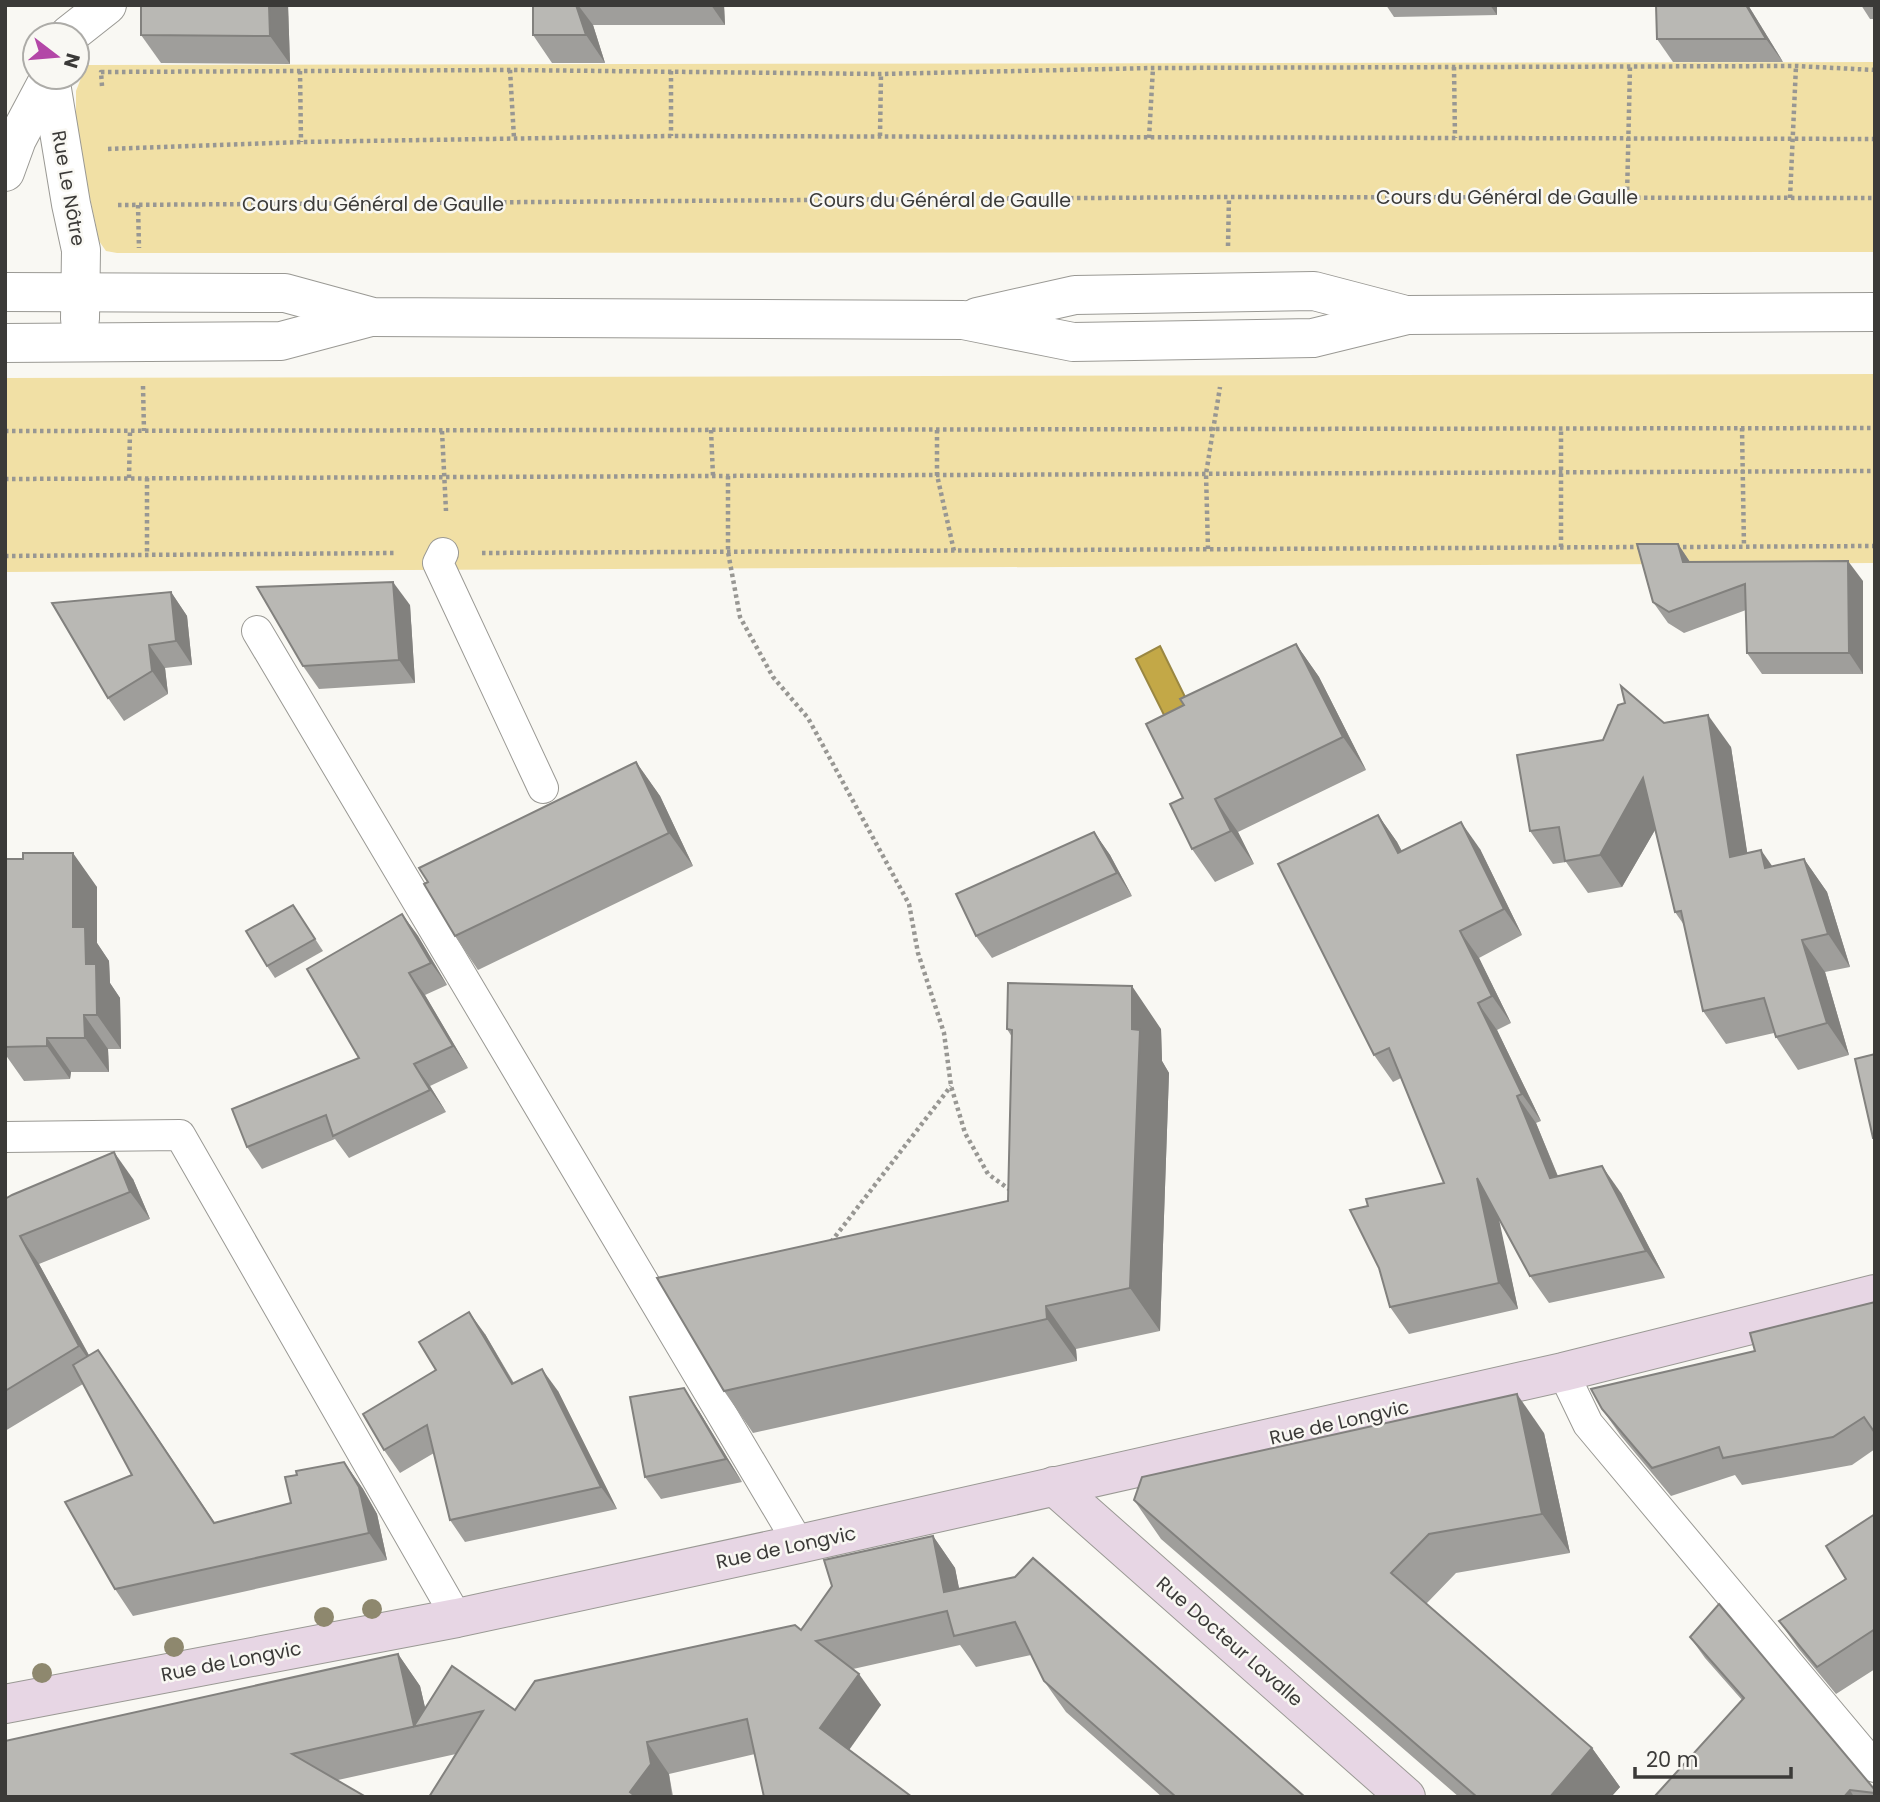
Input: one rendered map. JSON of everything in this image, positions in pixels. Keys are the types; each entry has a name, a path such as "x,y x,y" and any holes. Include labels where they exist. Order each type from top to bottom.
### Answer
{"street":[{"path":"87,21 107,5"},
{"name":"Rue Le Nôtre","path":"5,172 17,139 43,91"},
{"name":"Rue Le Nôtre","path":"52,91 81,250 80,342"},
{"path":"5,343 281,341 373,317 963,320 1075,295 1277,291 1314,291 1407,315 1875,312"},
{"path":"5,292 285,293 373,317"},
{"name":"Rue de Longvic","path":"5,1704 457,1618 799,1544 1563,1372 1875,1294"},
{"name":"Rue Docteur Lavalle","path":"1054,1486 1406,1797"}],"lane":[{"path":"446,553 438,563 543,788"},
{"path":"257,631 799,1544"},
{"path":"5,1137 180,1135 457,1618"},
{"path":"1563,1372 1588,1423 1875,1767"}],"path":[{"path":"102,72 510,70 881,74 1153,68 1454,66 1796,66 1875,70"},
{"path":"1454,66 1455,138"},
{"path":"1790,198 1796,66"},
{"path":"1627,197 1630,67"},
{"path":"1149,138 1153,68"},
{"path":"510,70 514,138"},
{"path":"300,71 301,142"},
{"path":"670,71 671,136"},
{"path":"880,136 881,74"},
{"path":"104,149 301,142 671,136 1875,139"},
{"name":"Cours du Général de Gaulle","path":"71,204 1229,197 1875,198"},
{"path":"1208,549 1206,474 1219,405"},
{"path":"1561,428 1561,547"},
{"path":"1742,428 1744,547"},
{"path":"5,431 1875,428"},
{"path":"711,430 713,476"},
{"path":"937,430 937,475 954,551"},
{"path":"129,478 130,431"},
{"path":"442,431 446,553"},
{"path":"5,479 1875,471"},
{"path":"728,476 729,552 740,617 773,677 808,718 909,904 918,953 944,1033 951,1086 965,1133 988,1174 1019,1196"},
{"path":"147,478 147,555"},
{"path":"1666,547 1875,546"},
{"path":"5,556 1653,547"},
{"path":"824,1252 951,1086"},
{"path":"831,1242 844,1240"}],"shaded area":[{"path":"1875,62 1875,252 117,253 106,251 99,241 76,132 76,91 91,91 91,65"},
{"path":"1875,374 1875,563 5,572 5,378"},
{"path":"1160,646 1191,709 1167,721 1136,659"}],"building":[{"path":"141,5 269,5 270,36 141,35"},
{"path":"533,5 576,5 586,35 533,35"},
{"path":"1656,5 1746,5 1766,39 1657,39"},
{"path":"1637,544 1678,544 1683,562 1848,561 1849,653 1747,653 1745,584 1669,612 1653,602"},
{"path":"393,582 399,660 303,666 257,587"},
{"path":"171,592 176,641 149,645 152,671 108,698 52,603"},
{"path":"1296,644 1343,737 1215,799 1231,831 1192,849 1170,804 1183,798 1146,724 1184,705 1180,699"},
{"path":"1621,686 1664,723 1708,715 1730,857 1761,850 1765,868 1804,859 1828,934 1802,940 1827,1023 1776,1037 1764,998 1703,1011 1681,911 1675,912 1643,778 1600,855 1565,861 1559,827 1530,831 1517,755 1603,740 1618,705 1625,703"},
{"path":"636,762 669,833 455,936 424,884 428,882 419,868"},
{"path":"1378,815 1398,853 1461,822 1504,909 1460,931 1492,996 1478,1003 1522,1094 1517,1096 1550,1178 1602,1166 1646,1251 1530,1276 1477,1178 1499,1283 1390,1307 1379,1268 1350,1210 1368,1206 1366,1199 1444,1183 1389,1048 1374,1055 1278,864"},
{"path":"1094,832 1117,873 976,936 956,894"},
{"path":"23,853 73,853 73,927 85,927 86,964 96,964 97,1015 84,1015 85,1038 47,1038 47,1046 5,1047 5,859 23,859"},
{"path":"293,905 315,939 267,966 246,931"},
{"path":"402,914 431,963 409,973 453,1046 414,1064 430,1090 333,1136 326,1115 247,1147 232,1109 359,1058 307,969"},
{"path":"1008,983 1132,986 1132,1029 1140,1030 1130,1288 1046,1306 1047,1319 724,1391 657,1278 1008,1201 1012,1030 1007,1029"},
{"path":"1875,1054 1875,1138 1873,1138 1855,1059"},
{"path":"114,1152 130,1192 20,1236 79,1346 5,1391 5,1199"},
{"path":"1875,1302 1875,1433 1864,1417 1833,1437 1723,1458 1719,1447 1652,1468 1602,1409 1591,1389 1755,1351 1750,1333"},
{"path":"469,1312 512,1384 542,1369 601,1487 450,1520 427,1425 384,1450 363,1414 436,1370 419,1342"},
{"path":"98,1350 214,1523 291,1503 285,1477 297,1475 296,1471 344,1462 359,1487 369,1533 115,1589 65,1502 132,1475 73,1365"},
{"path":"684,1388 726,1459 645,1477 630,1397"},
{"path":"1517,1394 1542,1514 1429,1534 1391,1573 1592,1748 1550,1797 1477,1797 1134,1500 1142,1477"},
{"path":"1875,1514 1875,1629 1817,1667 1779,1621 1846,1579 1826,1546"},
{"path":"933,1536 944,1592 1015,1577 1033,1558 1305,1797 1176,1797 1044,1681 1015,1622 954,1636 947,1611 816,1641 859,1674 820,1728 912,1797 764,1797 747,1719 647,1742 651,1764 630,1792 636,1797 429,1797 483,1711 292,1754 366,1797 5,1797 5,1741 398,1654 414,1726 452,1666 515,1710 535,1681 795,1625 801,1630 832,1586 824,1560"},
{"path":"1719,1604 1875,1793 1850,1790 1844,1797 1654,1797 1744,1698 1690,1637"}]}
